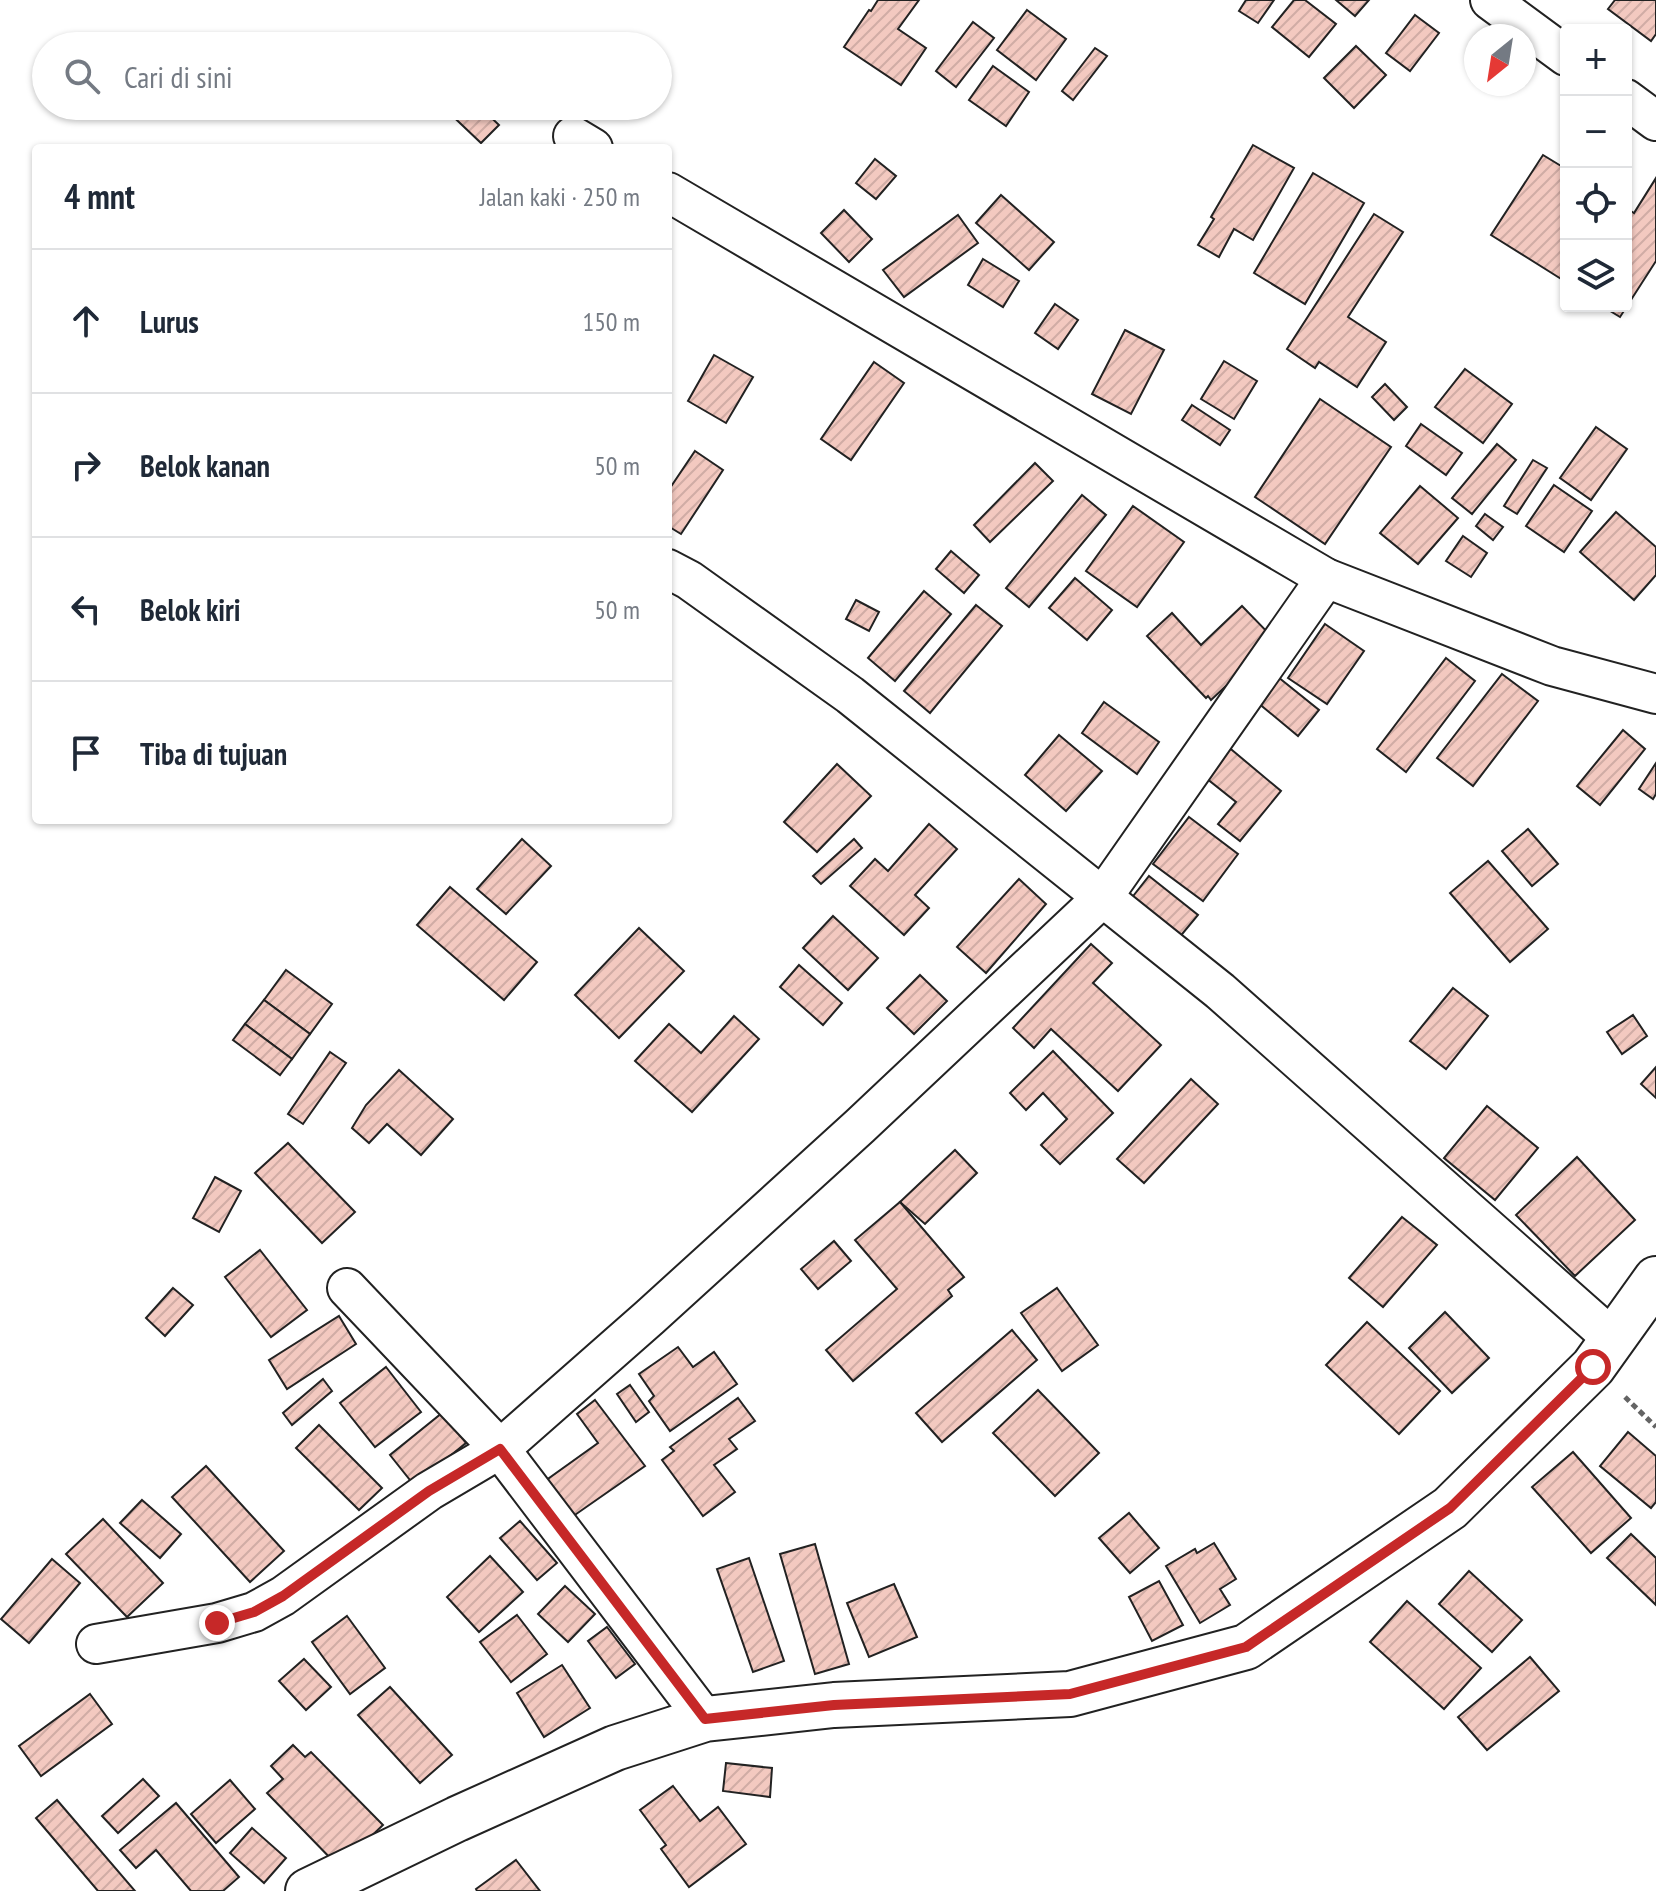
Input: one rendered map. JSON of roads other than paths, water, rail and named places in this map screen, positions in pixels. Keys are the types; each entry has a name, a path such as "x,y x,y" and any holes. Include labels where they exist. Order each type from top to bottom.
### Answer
{"street":[{"path":"1490,0 1560,52"},
{"path":"1632,103 1656,121"},
{"path":"672,194 1326,578 1552,666 1656,694"},
{"path":"672,571 689,580 850,695 1220,991 1613,1339"},
{"path":"96,1644 217,1623 254,1612 283,1596 429,1491 500,1449 860,1126 1102,898 1326,578"},
{"path":"308,1891 615,1748 705,1719 834,1705 1070,1694 1246,1647 1450,1508 1593,1367 1656,1279"},
{"path":"347,1288 500,1449 705,1719"}]}
